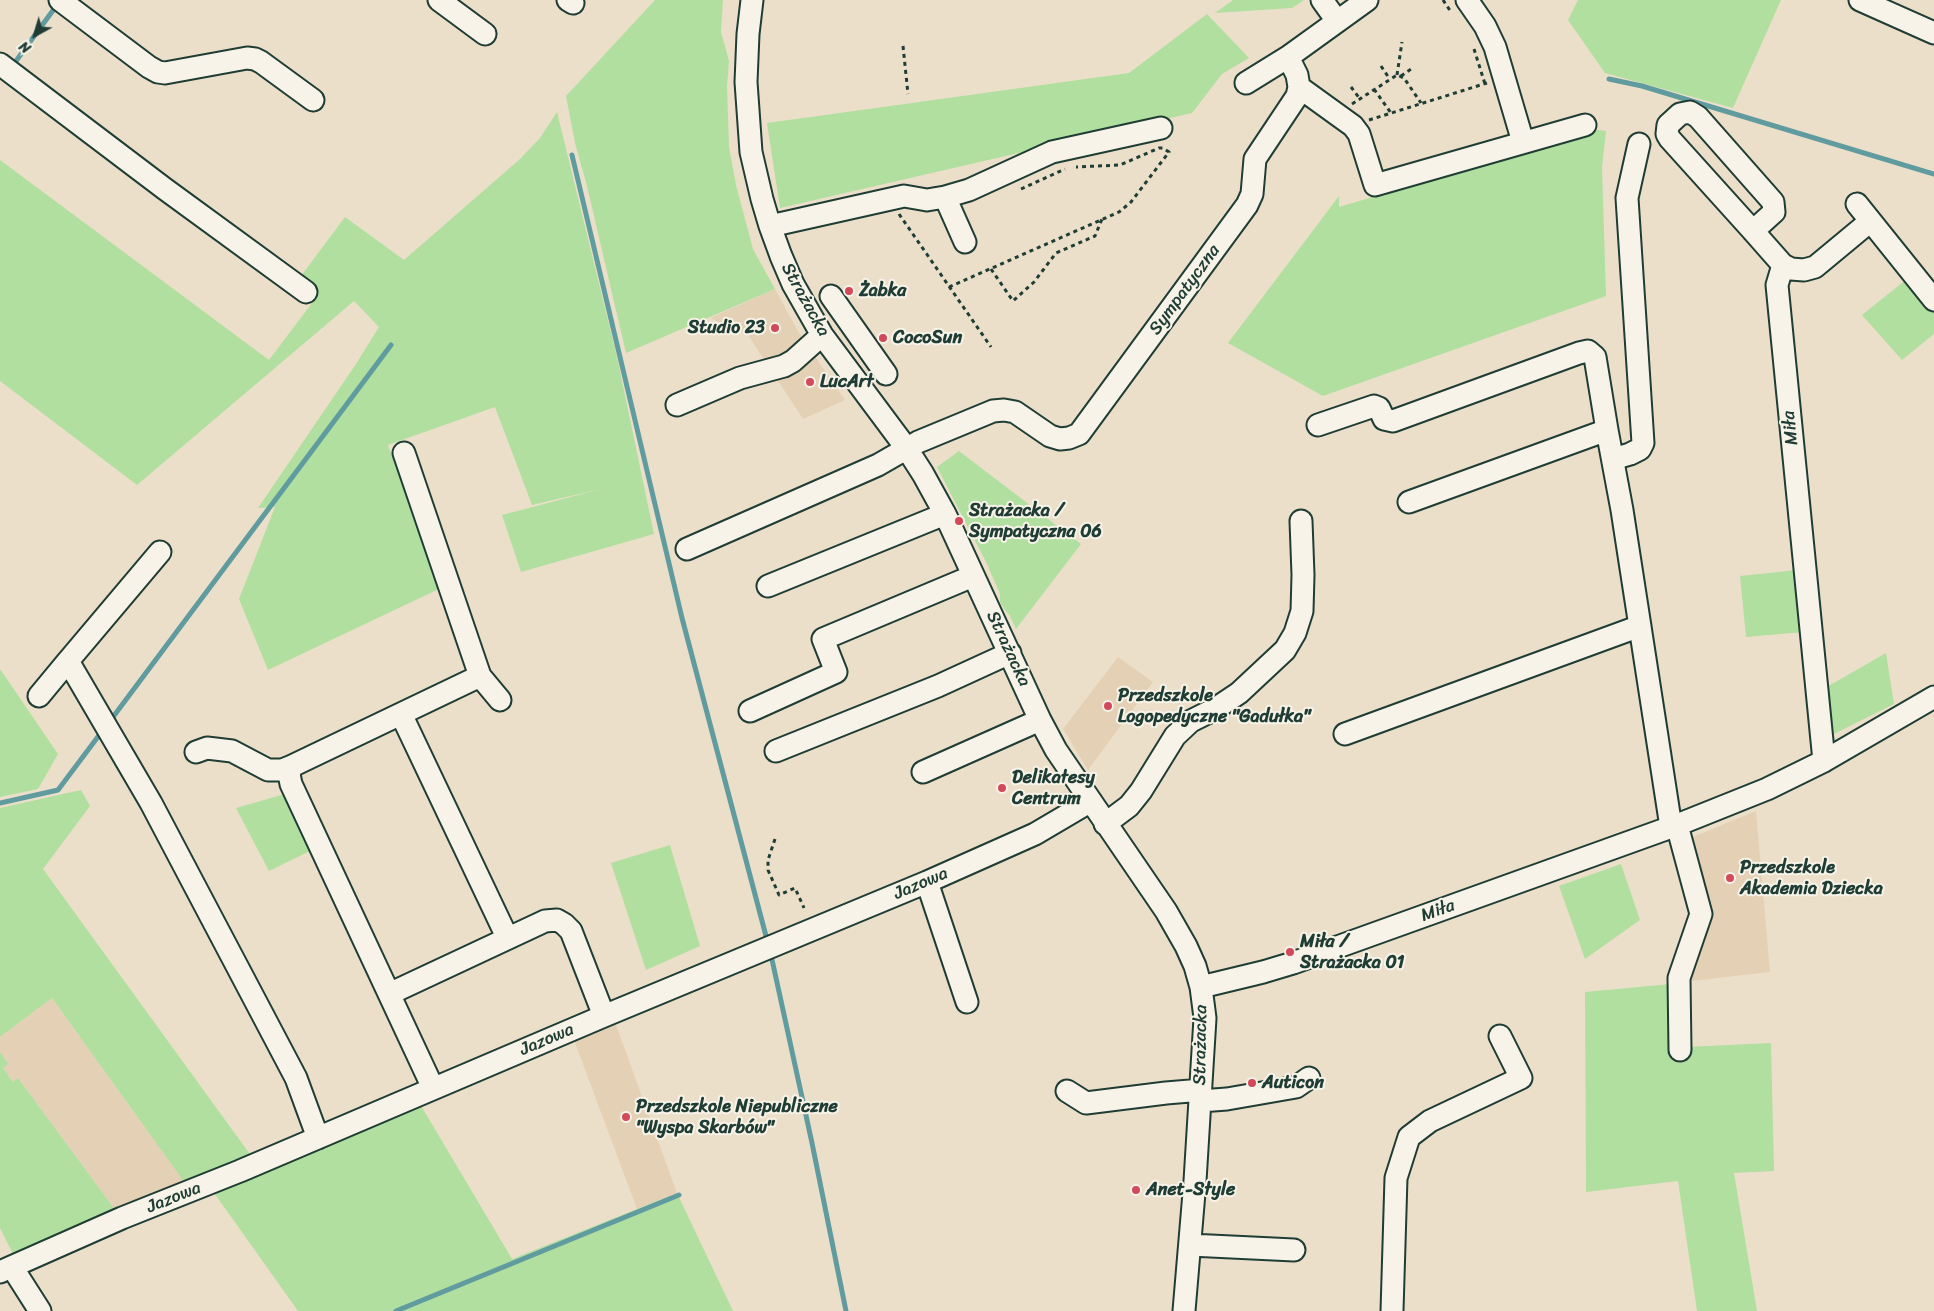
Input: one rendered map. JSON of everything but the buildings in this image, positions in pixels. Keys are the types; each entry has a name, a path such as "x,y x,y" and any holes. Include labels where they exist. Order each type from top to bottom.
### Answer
{"street":[{"path":"60,0 158,72 165,73 247,58 255,59 313,100"},
{"path":"439,0 485,34"},
{"name":"Strażacka","path":"752,0 746,58 748,126 755,173 770,226 793,284 822,335 907,449 945,514 1040,720 1056,750 1166,912 1186,946 1202,986 1205,1018 1184,1311"},
{"path":"1322,0 1338,21"},
{"path":"1246,83 1288,57 1367,0"},
{"path":"1860,0 1934,33"},
{"path":"1460,7 1485,26 1495,47 1523,142"},
{"path":"1288,57 1293,66 1299,87 1353,126 1359,134 1375,185 1585,125"},
{"path":"0,64 165,190 306,292"},
{"name":"Sympatyczna","path":"687,549 878,465 918,442 993,411 1015,412 1050,436 1060,439 1079,434 1247,205 1252,194 1255,159 1297,96 1299,87"},
{"path":"1753,231 1772,215 1775,205 1698,117 1690,112 1680,114 1668,125 1667,134 1670,139 1783,265 1791,269 1804,270 1815,268 1862,228"},
{"path":"770,226 904,196 927,200 945,197 970,190 1052,152 1161,128"},
{"path":"1614,459 1635,452 1644,443 1627,198 1640,144"},
{"path":"945,197 965,242"},
{"path":"1856,204 1934,300"},
{"name":"Miła","path":"1783,265 1777,286 1824,761"},
{"path":"831,296 885,374"},
{"path":"677,404 740,378 784,366 793,361 822,335"},
{"path":"1318,425 1374,406 1379,408 1386,420 1392,421 1579,353 1588,351 1595,357 1607,430 1614,459 1674,826 1701,914 1679,978 1680,1050"},
{"path":"1409,502 1607,430"},
{"path":"404,454 480,676 500,700"},
{"path":"768,586 945,514"},
{"path":"1105,824 1130,806 1175,736 1191,721 1215,709 1239,693 1284,650 1295,633 1302,611 1301,521"},
{"path":"39,696 160,552"},
{"path":"750,711 836,672 823,639 973,576"},
{"path":"1345,734 1640,626"},
{"path":"776,752 938,686 1010,653"},
{"path":"68,661 151,802 296,1078 318,1138"},
{"path":"196,752 207,748 232,751 268,770 282,770 480,676"},
{"name":"Miła","path":"1202,986 1262,972 1293,962 1674,826 1767,789 1824,761 1934,697"},
{"path":"401,714 507,937"},
{"path":"923,772 1040,720"},
{"path":"292,766 289,774 291,784 433,1088"},
{"name":"Jazowa","path":"6,1270 122,1218 240,1172 433,1088 927,882 1035,834 1091,801"},
{"path":"927,882 966,1002"},
{"path":"389,994 507,937 545,921 557,920 571,931 604,1016"},
{"path":"1392,1311 1396,1178 1409,1137 1430,1121 1521,1078 1500,1036"},
{"path":"1067,1091 1086,1103 1190,1091 1200,1097 1227,1099 1296,1087 1309,1078"},
{"path":"1190,1245 1294,1250"},
{"path":"6,1270 40,1311"}],"path":[{"path":"1443,0 1460,7"},
{"path":"1402,42 1399,75 1421,104"},
{"path":"1472,42 1485,84"},
{"path":"904,46 908,94"},
{"path":"1381,66 1389,78"},
{"path":"1346,108 1389,78 1411,69"},
{"path":"1363,122 1493,82"},
{"path":"1351,86 1360,99"},
{"path":"1374,89 1391,113"},
{"path":"949,287 1125,208 1169,152 1159,148 1120,165 1070,167 1017,190"},
{"path":"888,199 991,347"},
{"path":"991,269 1013,301 1034,282 1056,253 1095,236 1102,219"},
{"path":"776,839 768,860 768,870 779,895 795,888 804,908"}],"shaded area":[{"path":"775,289 799,333 845,400 803,419 748,335 710,318"},
{"name":"Przedszkole Logopedyczne \"Gadułka\"","path":"1118,657 1153,682 1088,770 1063,729"},
{"name":"Przedszkole Akademia Dziecka","path":"1756,811 1770,972 1683,982 1709,915 1690,838"},
{"path":"52,998 187,1186 119,1215 18,1078 13,1082 3,1068 0,1037"},
{"name":"Przedszkole Niepubliczne \"Wyspa Skarbów\"","path":"615,1022 677,1193 637,1209 574,1040"}],"green space":[{"path":"655,0 723,0 721,32 729,61 727,87 729,147 736,185 753,249 775,289 626,353 587,186 575,143 566,96"},
{"path":"1233,0 1304,0 1292,8 1215,13"},
{"path":"1578,0 1781,0 1733,108 1605,73 1568,20"},
{"path":"1207,14 1249,58 1222,74 1192,113 780,208 767,123 1129,73"},
{"path":"557,112 617,357 654,534 521,572 502,515 601,489 532,505 495,407 388,445 434,570 443,587 268,670 239,599 275,507 258,508 379,327 354,301 137,485 0,381 0,160 269,360 318,295 298,280 345,217 404,260 520,159 540,138"},
{"path":"1598,130 1606,131 1602,167 1606,296 1323,396 1228,343 1339,196 1339,207"},
{"path":"1908,278 1934,310 1934,334 1902,360 1862,315"},
{"path":"959,451 1081,544 1016,629 1000,602 1000,594 986,562 937,467"},
{"path":"1797,570 1804,632 1746,637 1740,576"},
{"path":"1886,653 1894,704 1828,737 1825,688"},
{"path":"0,669 58,754 38,789 0,797"},
{"path":"81,790 90,806 43,869 252,1157 187,1186 52,998 0,1037 0,808"},
{"path":"285,794 310,851 269,871 236,808"},
{"path":"670,845 700,946 646,970 611,863"},
{"path":"1621,864 1640,920 1585,959 1559,886"},
{"path":"1671,984 1686,1047 1771,1043 1774,1171 1734,1173 1757,1311 1697,1311 1678,1181 1586,1192 1585,992"},
{"path":"0,1052 8,1064 3,1068 13,1082 18,1078 119,1215 15,1258 0,1228"},
{"path":"420,1104 512,1259 677,1193 733,1311 298,1311 212,1190"}],"waterway":[{"path":"16,61 54,9"},
{"path":"1609,79 1642,86 1934,174"},
{"path":"572,155 682,618 766,936"},
{"path":"110,721 391,345"},
{"path":"0,803 58,790 103,730"},
{"path":"771,955 846,1311"},
{"path":"396,1311 679,1195"}],"place":[{"name":"Żabka","path":"849,291"},
{"name":"Studio 23","path":"775,328"},
{"name":"CocoSun","path":"883,338"},
{"name":"LucArt","path":"810,382"},
{"name":"Strażacka / Sympatyczna 06","path":"959,521"},
{"name":"Przedszkole Logopedyczne \"Gadułka\"","path":"1108,706"},
{"name":"Delikatesy Centrum","path":"1002,788"},
{"name":"Przedszkole Akademia Dziecka","path":"1730,878"},
{"name":"Miła / Strażacka 01","path":"1290,952"},
{"name":"Auticon","path":"1252,1083"},
{"name":"Przedszkole Niepubliczne \"Wyspa Skarbów\"","path":"626,1117"},
{"name":"Anet-Style","path":"1136,1190"}]}
